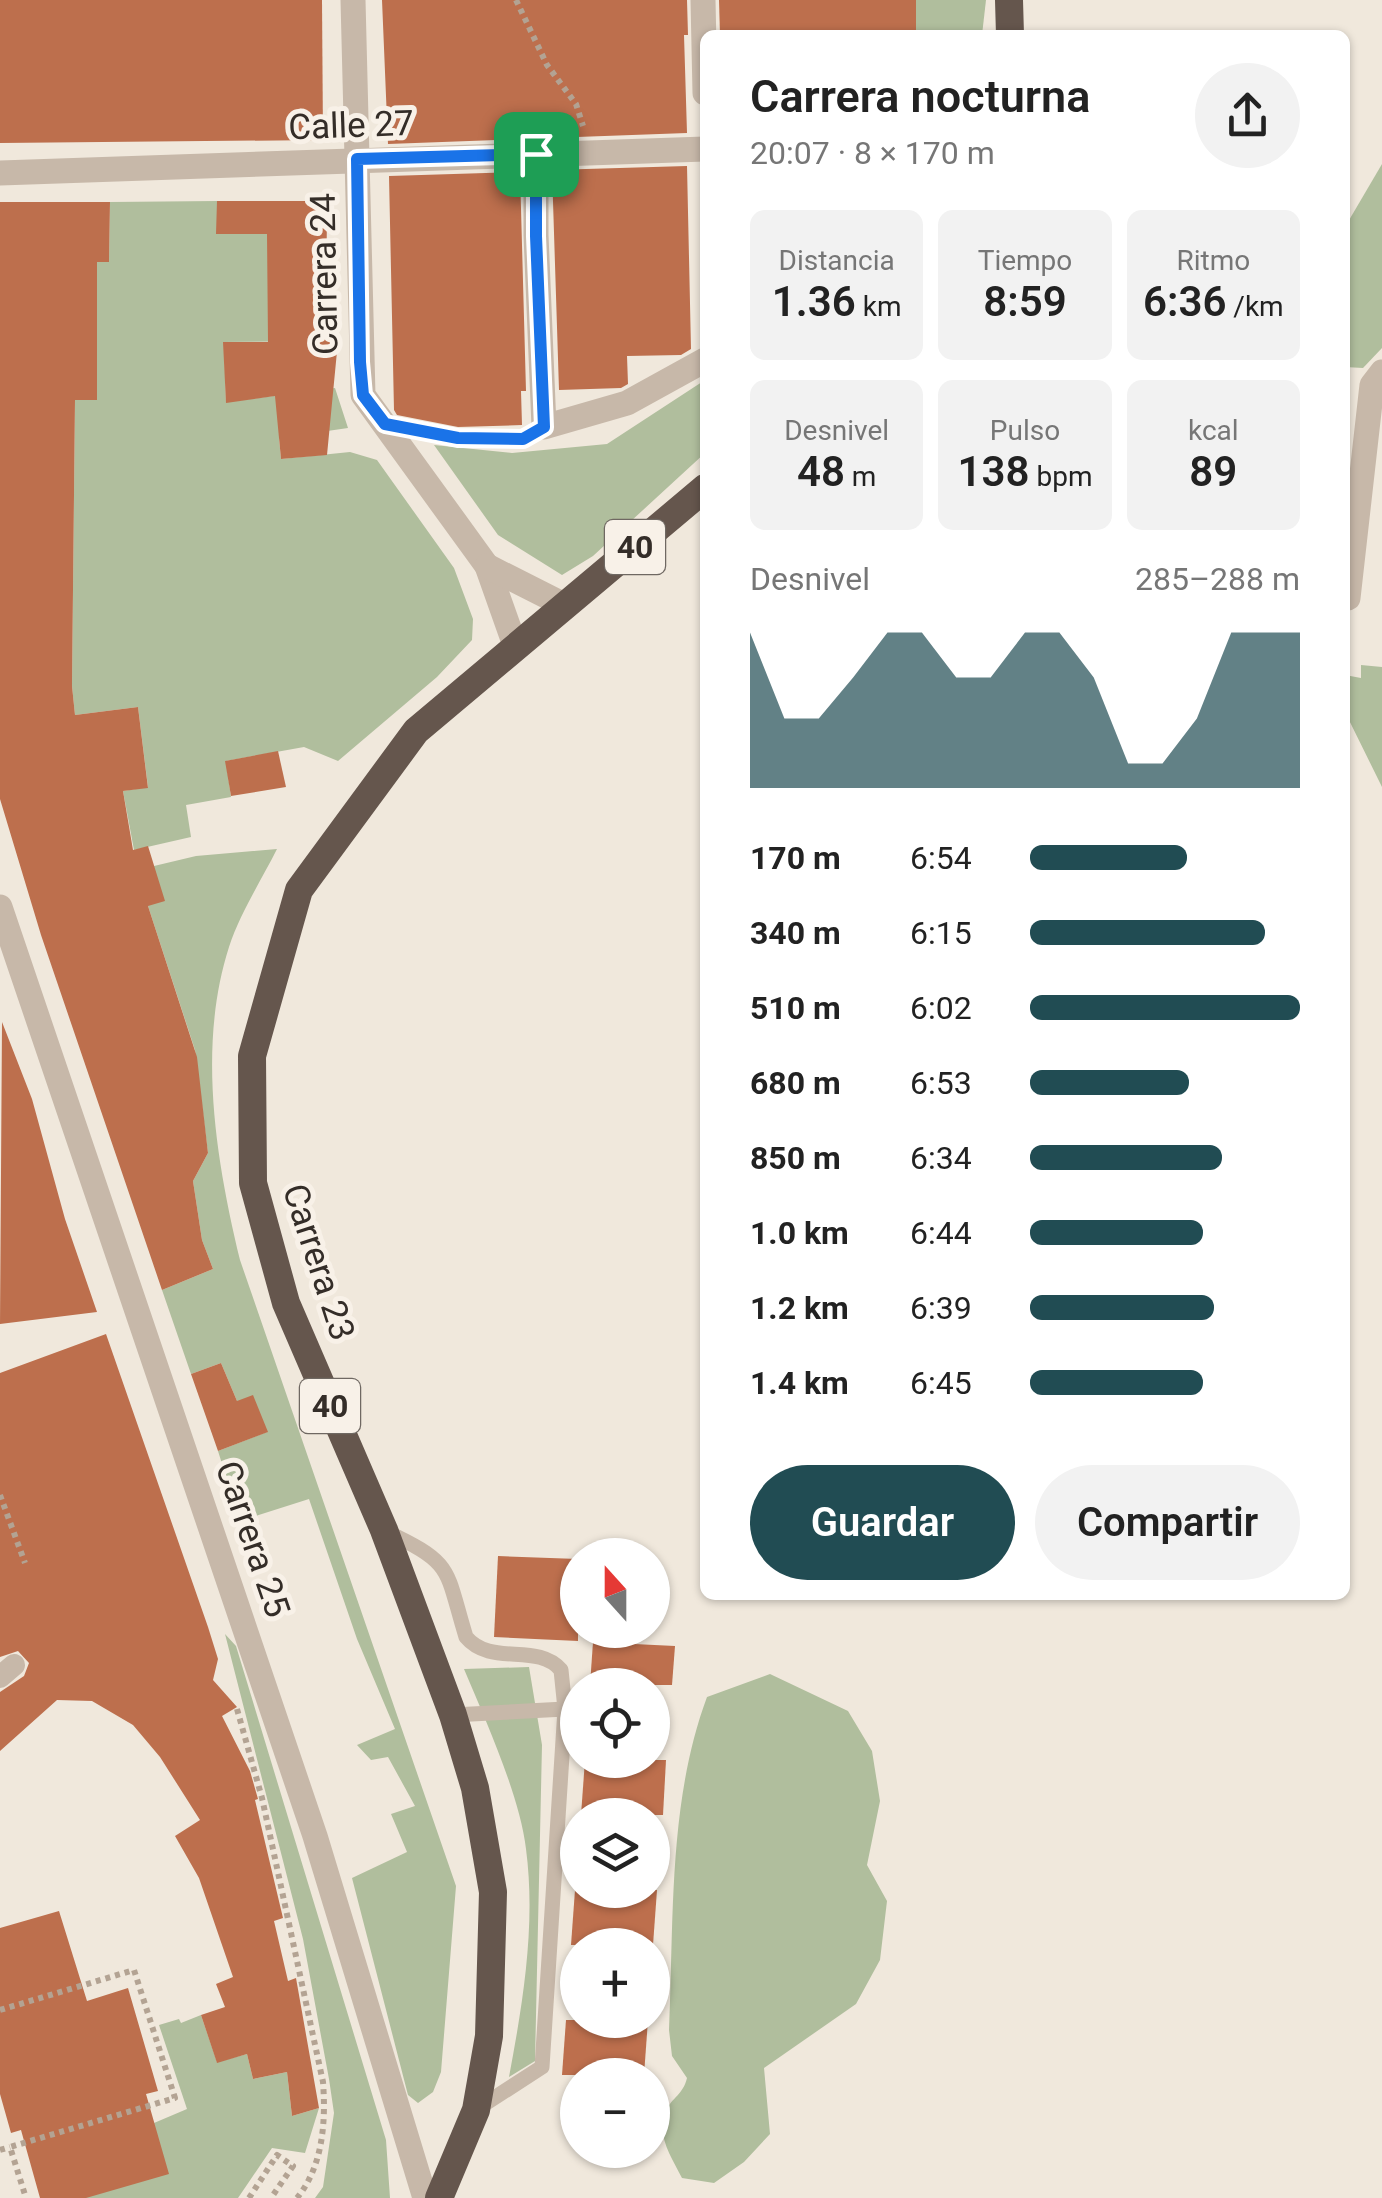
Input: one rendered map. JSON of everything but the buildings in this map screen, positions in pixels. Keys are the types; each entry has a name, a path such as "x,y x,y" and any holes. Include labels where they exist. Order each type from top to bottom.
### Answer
{"highway":[{"path":"1008,0 1010,30"},
{"name":"Carrera 23","path":"440,2198 476,2110 488,2036 493,1892 475,1788 454,1715 384,1530 286,1304 253,1183 252,1056 299,890 416,731 700,492"}],"street":[{"name":"Carrera 24","path":"354,0 363,395 487,566 516,648"},
{"path":"703,0 704,30"},
{"name":"Calle 27","path":"0,173 700,149"},
{"path":"536,154 544,427 627,402 700,363"},
{"path":"1350,580 1372,385 1382,372"},
{"name":"Carrera 24","path":"487,566 566,606"},
{"name":"Carrera 25","path":"0,907 309,1818 425,2198"}],"lane":[{"path":"384,1530 438,1559 446,1569 466,1637 473,1645 486,1653 544,1658 560,1669"},
{"path":"454,1715 560,1709"},
{"path":"476,2110 542,2067 561,1778"}],"path":[{"path":"516,0 547,65 576,104 592,152"},
{"path":"385,424 458,438 523,439 544,427"},
{"path":"0,1496 25,1563"},
{"path":"235,1704 267,1816 324,2082 326,2115 312,2180 297,2198"},
{"path":"0,2010 134,1970 176,2098 0,2150"},
{"path":"10,2147 26,2198"},
{"path":"249,2198 277,2156 293,2166 271,2198"}],"green space":[{"path":"916,0 986,0 983,30 916,30"},
{"path":"1382,164 1382,348 1363,368 1350,367 1350,218"},
{"path":"217,201 217,234 268,233 326,310 338,341 224,342 226,402 335,388 348,428 279,438 281,459 350,452 377,460 454,568 473,619 472,640 437,677 338,761 304,747 226,761 231,797 186,805 191,837 134,850 123,791 148,787 138,707 75,715 72,686 75,400 97,399 97,312 88,262 109,262 110,202"},
{"path":"700,383 700,458 593,556 562,575 498,535 434,445 512,453 607,444"},
{"path":"1361,665 1382,667 1382,787 1350,722 1350,676 1361,678"},
{"path":"277,849 234,934 219,985 212,1064 218,1143 240,1260 456,1886 441,2072 433,2092 418,2103 408,2095 352,1878 407,1852 391,1814 415,1806 388,1757 371,1760 357,1745 395,1729 357,1639 309,1499 240,1521 218,1451 267,1432 237,1401 221,1363 191,1374 162,1290 213,1269 202,1240 193,1181 208,1153 195,1050 148,906 154,866 196,856"},
{"path":"225,1634 236,1646 386,2140 390,2198 315,2198 323,2187 334,2113 329,2079 303,1939"},
{"path":"529,1667 542,1745 535,2061 509,2077 529,1935 526,1849 509,1782 464,1669"},
{"path":"770,1674 848,1711 872,1751 880,1801 867,1865 887,1901 880,1960 856,2004 764,2068 770,2134 744,2162 714,2183 682,2178 670,2154 670,2104 687,2078 672,2056 670,2038 675,1861 685,1778 707,1697"},
{"path":"201,2015 217,2062 247,2054 253,2079 287,2072 292,2116 319,2108 305,2153 272,2148 238,2198 85,2198 154,2123 187,2109 159,2025 179,2019 181,2023"}],"route":[{"path":"536,154 544,427 523,439 458,438 385,424 363,395 357,159 536,154"}]}
